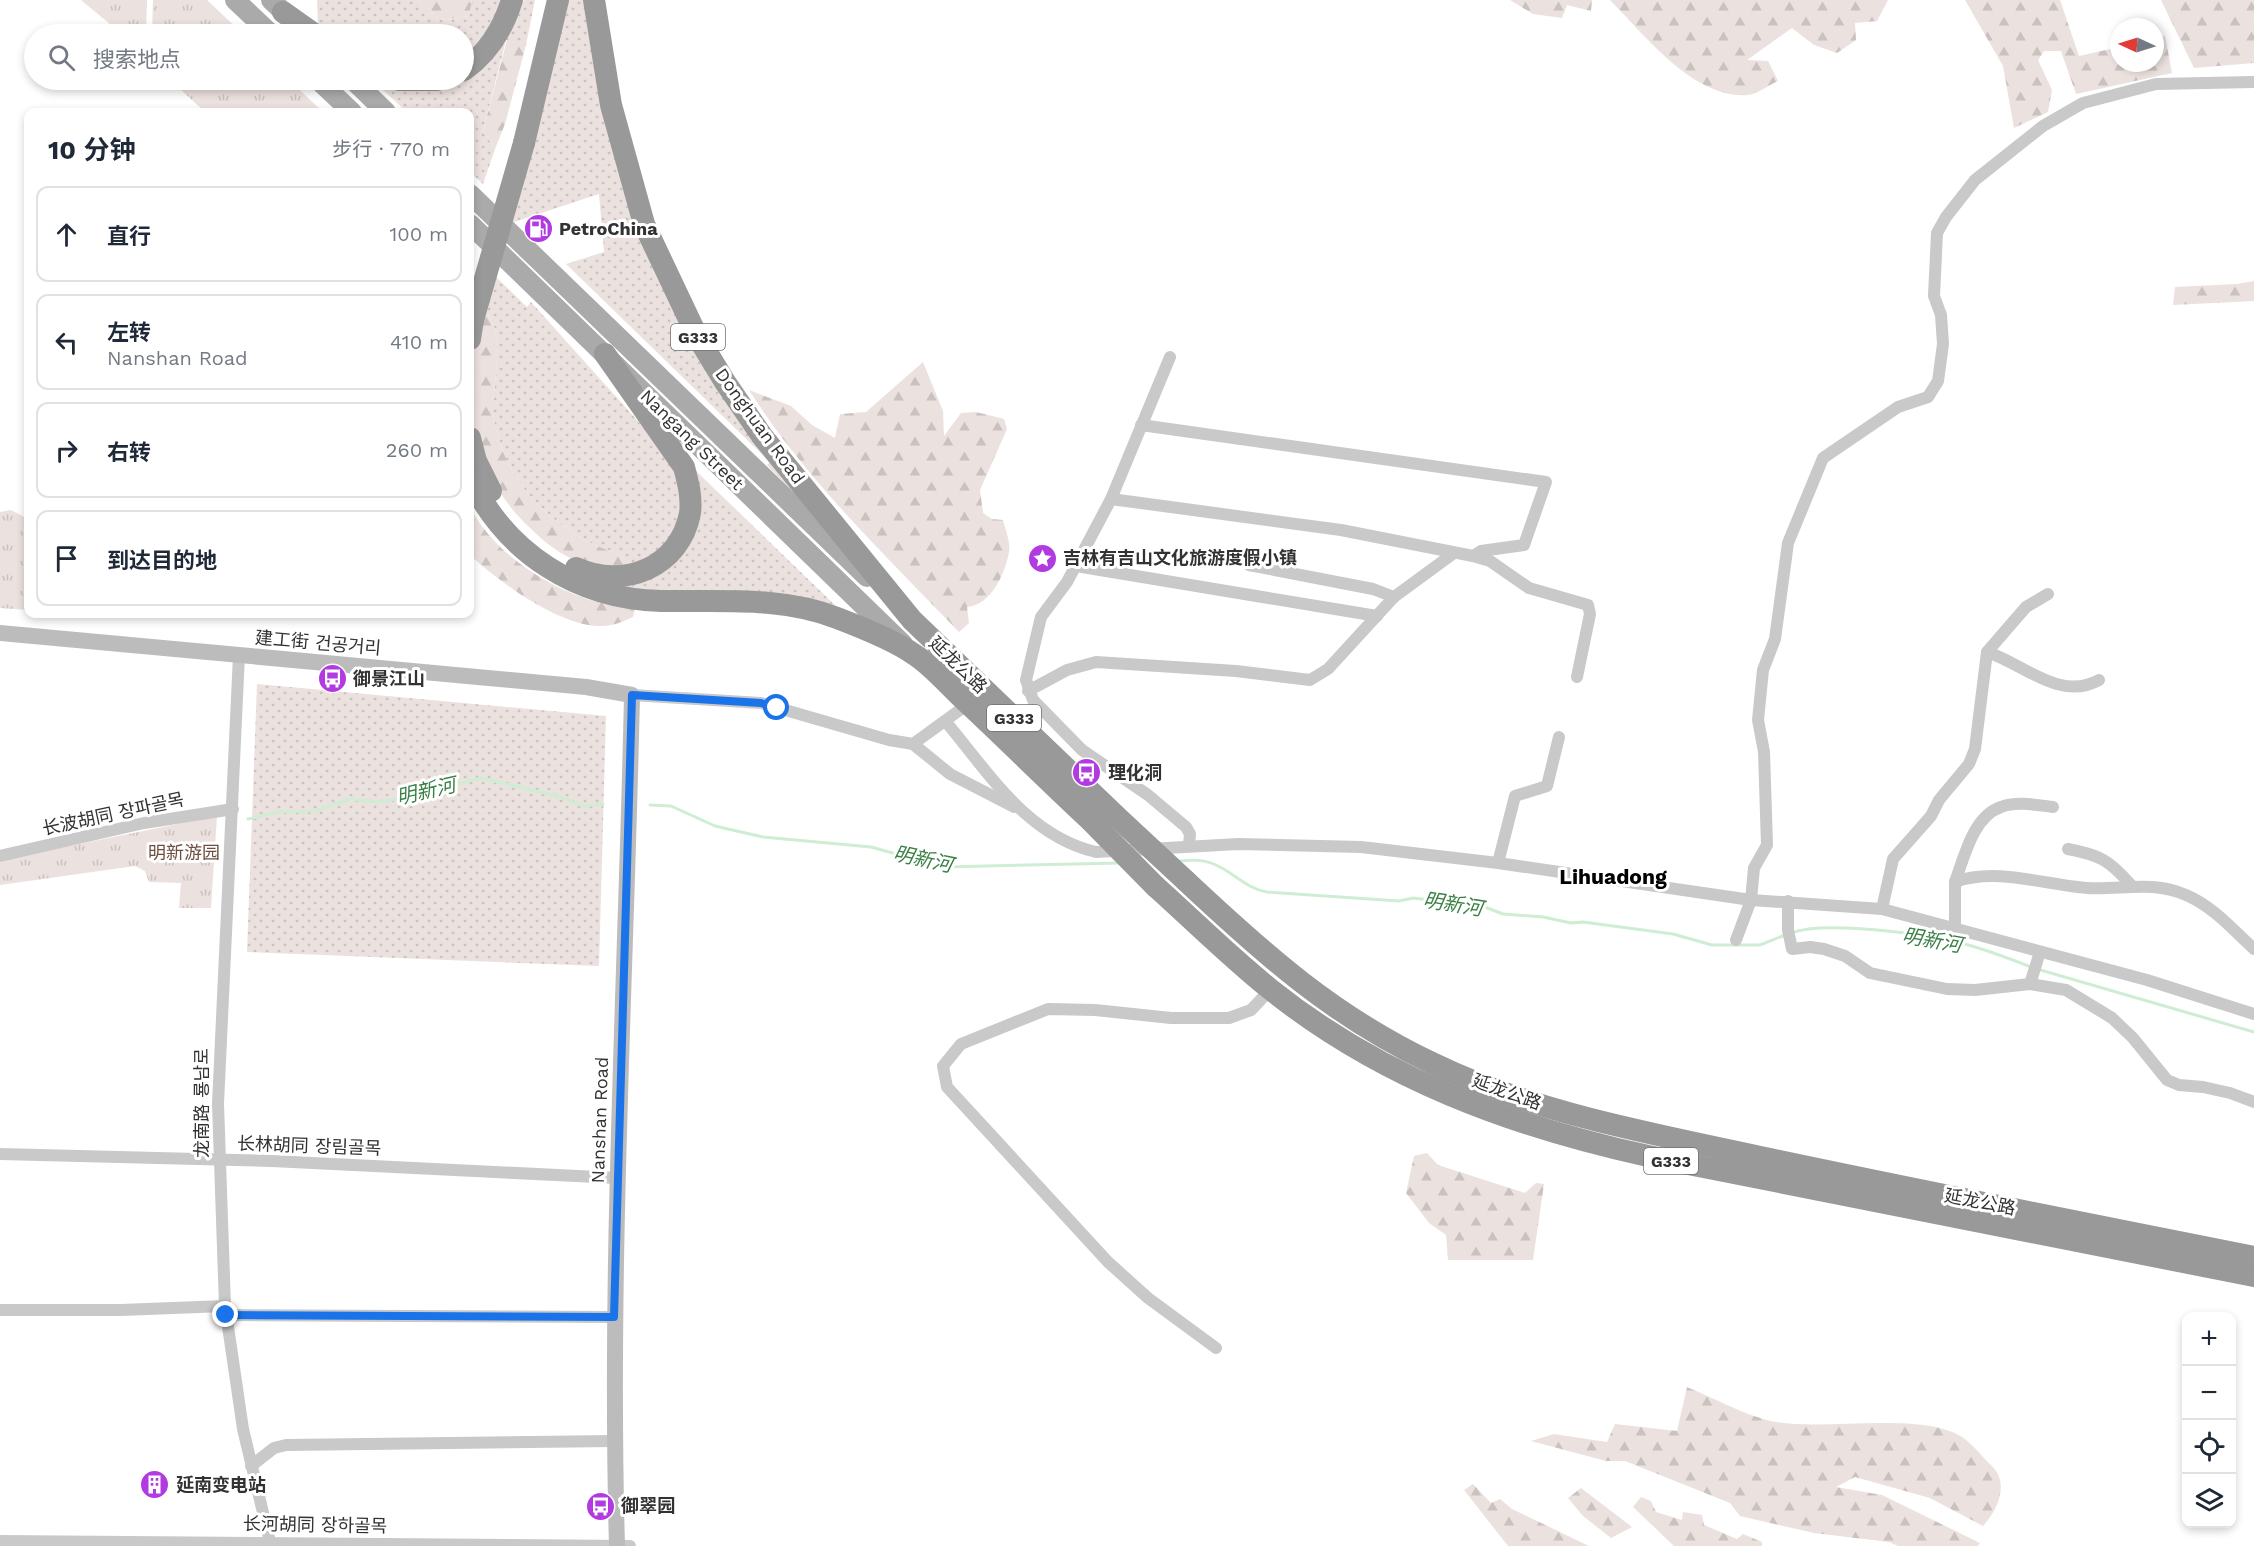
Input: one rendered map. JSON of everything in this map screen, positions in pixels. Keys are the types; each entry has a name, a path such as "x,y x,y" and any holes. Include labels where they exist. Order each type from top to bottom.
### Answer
{"highway":[{"path":"474,63 497,36 512,0"},
{"path":"474,318 518,138 545,0"},
{"path":"474,271 518,138 558,0"},
{"name":"Donghuan Road","path":"594,0 611,105 627,170 644,224 697,336 724,382 762,435 912,620"},
{"path":"277,6 301,24"},
{"path":"474,453 490,490 509,516 552,555 584,572 621,578 652,567 671,553 680,541 690,511 689,484 684,467 605,354"},
{"name":"G333","path":"474,485 500,528 513,541 553,572 574,582 627,598 743,601 814,611 837,618 915,655"},
{"name":"延龙公路","path":"912,620 1255,946 1319,997 1432,1064 1517,1098 1660,1136 2254,1257"},
{"name":"延龙公路","path":"915,655 1090,820 1155,886 1270,990 1337,1037 1402,1074 1468,1104 1551,1133 1777,1183 2254,1276"}],"main road":[{"path":"235,0 260,24"},
{"path":"277,6 296,24"},
{"path":"329,90 348,108"},
{"path":"363,90 382,108"},
{"name":"Nangang Street","path":"474,198 912,620"},
{"name":"Nangang Street","path":"474,228 915,655"}],"street":[{"path":"1736,940 1751,900 1754,868 1767,845 1764,762 1758,720 1763,670 1775,639 1788,543 1823,458 1899,407 1928,397 1938,381 1943,344 1941,315 1934,296 1937,234 1946,218 1975,180 2043,126 2083,103 2156,84 2254,82"},
{"path":"1170,357 1111,499 1076,566 1041,617 1026,680 1028,691 1042,711 1082,750 1174,815 1190,834 1189,845"},
{"path":"1141,425 1546,482 1524,545 1481,551 1473,556"},
{"path":"1111,499 1341,530 1490,561 1529,588 1588,605 1590,614 1577,677"},
{"path":"1028,691 1067,670 1096,662 1236,671 1310,680 1328,669 1394,597 1454,553"},
{"path":"1249,565 1373,589 1394,597"},
{"path":"1076,566 1377,616"},
{"path":"1882,909 1893,859 1931,816 1939,800 1969,764 1975,749 1987,652 2001,632 2026,607 2048,594"},
{"name":"建工街 건공거리","path":"0,633 586,687 632,695"},
{"path":"1987,652 2005,658 2044,680 2074,687 2087,687 2098,680"},
{"name":"龙南路 룡남로","path":"239,655 218,1104 225,1311 250,1466 271,1544"},
{"path":"632,695 761,703 889,740 913,744 950,774 1020,810 1051,833 1080,849 1096,852 1189,845 1269,844 1361,847 1498,863 1751,900 1882,909 1955,928 2038,957 2147,980 2254,1014"},
{"name":"Nanshan Road","path":"617,1546 614,1317 617,1178 626,972 632,695"},
{"path":"913,744 968,704"},
{"path":"946,722 1020,810"},
{"path":"1498,863 1512,801 1520,792 1548,786 1559,737"},
{"path":"1065,766 1082,750"},
{"path":"1955,928 1955,882 1966,849 1984,817 2001,807 2022,804 2053,807"},
{"name":"长波胡同 장파골목","path":"0,856 144,823 233,809"},
{"path":"2068,849 2096,854 2114,865 2131,885"},
{"path":"1955,882 1969,877 2012,878 2089,888 2131,885 2160,886 2187,896 2216,912 2254,949"},
{"path":"1788,901 1792,949 1809,947 1824,949 1845,956 1870,973 1888,979 1947,990 1975,990 2032,980 2066,990 2112,1018 2133,1038 2167,1080 2180,1085 2230,1093 2254,1102"},
{"path":"2032,980 2038,957"},
{"path":"1216,1348 1148,1298 1108,1262 947,1087 943,1066 961,1044 1048,1008 1095,1010 1171,1018 1229,1018 1251,1010 1270,990"},
{"name":"长林胡同 장림골목","path":"0,1154 617,1178"},
{"path":"0,1310 614,1317"},
{"path":"250,1466 274,1448 286,1445 614,1441"},
{"name":"长河胡同 장하골목","path":"0,1541 630,1546"}],"green space":[{"path":"81,0 147,0 146,24 110,24"},
{"path":"153,0 207,0 232,24 152,24"},
{"path":"317,0 418,0 439,20 469,16 472,0 508,0 498,26 474,51 474,24 318,24"},
{"path":"418,0 472,0 469,16 439,20"},
{"path":"524,0 535,0 526,45 506,40 483,131 495,149 483,184 474,176 474,108 403,108 383,90 474,90 474,66 511,30"},
{"path":"567,0 587,0 618,171 802,502 767,465 770,462 566,264 604,252 599,194 514,222 510,218"},
{"path":"1510,0 1592,0 1591,11 1567,5 1562,18 1533,14"},
{"path":"1610,0 1888,0 1877,21 1855,23 1856,40 1837,53 1814,45 1792,28 1747,60 1768,61 1778,81 1748,95 1728,94 1708,87 1689,76 1655,46"},
{"path":"1965,0 2060,0 2079,56 2110,49 2110,72 2164,72 2165,36 2172,73 2076,94 2061,51 2044,51 2038,60 2052,90 2048,112 2014,128 2003,66"},
{"path":"2161,0 2254,0 2254,63 2194,68"},
{"path":"507,40 526,45 505,124 495,149 483,131"},
{"path":"181,90 300,90 319,108 201,108"},
{"path":"493,274 527,307 531,302 672,459 683,490 673,541 635,567 619,555 576,535 549,515 526,491 508,464 493,412 497,358 495,330 491,318 483,310"},
{"path":"2254,281 2254,301 2173,305 2175,287"},
{"path":"483,310 491,318 497,343 494,421 508,464 526,491 549,515 576,535 619,555 635,567 593,565 566,556 528,526 499,491 480,450 474,427 475,341"},
{"path":"923,362 943,411 944,436 961,413 976,412 1004,419 1007,429 980,490 983,513 992,519 1003,520 1009,544 1007,561 990,595 976,605 967,607 969,623 959,632 875,546 821,486 749,390 791,406 812,425 835,438 840,414 866,412"},
{"path":"694,469 840,610 644,596 624,585 671,561"},
{"path":"11,510 24,517 24,610 0,608 0,512"},
{"path":"474,513 490,536 534,574 584,598 635,609 633,617 611,625 594,626 575,622 536,604 498,579 474,558"},
{"path":"257,684 606,716 599,966 247,952"},
{"name":"明新游园","path":"217,816 211,908 179,908 181,883 149,882 145,871 135,866 0,885 0,860"},
{"path":"1427,1153 1438,1165 1525,1193 1536,1183 1544,1184 1533,1260 1448,1260 1446,1235 1429,1223 1406,1193 1414,1156"},
{"path":"1687,1387 1743,1412 1776,1422 1797,1424 1899,1423 1944,1429 1962,1437 1992,1466 2000,1481 2000,1497 1997,1505 1983,1526 1930,1498 1855,1477 1836,1487 1882,1495 1980,1543 1978,1546 1898,1546 1889,1542 1814,1533 1740,1516 1730,1503 1625,1461 1606,1461 1531,1441 1554,1434 1607,1442 1615,1424 1677,1431"},
{"path":"1473,1484 1491,1503 1500,1499 1512,1509 1589,1546 1508,1546 1464,1490"},
{"path":"1581,1488 1632,1527 1611,1538 1583,1516 1568,1498"},
{"path":"1641,1497 1651,1501 1656,1512 1682,1520 1683,1512 1702,1515 1704,1525 1737,1539 1743,1534 1762,1542 1762,1546 1674,1546 1633,1507"}],"waterway":[{"name":"明新河","path":"248,819 279,812 315,811 349,799 377,802 405,798 481,778 561,797 583,806 603,804"},
{"name":"明新河","path":"650,805 671,806 715,826 763,837 871,847 943,867 1120,863"},
{"name":"明新河","path":"1178,861 1197,860 1211,863 1223,868 1253,888 1267,892 1399,901 1413,898 1485,907 1503,914 1673,934 1712,945 1760,945 1785,935"},
{"name":"明新河","path":"1791,933 1827,928 1900,932 1961,943 2031,967"},
{"name":"明新河","path":"2037,969 2254,1032"}],"place":[{"name":"PetroChina","path":"538,229"},
{"name":"吉林有吉山文化旅游度假小镇","path":"1042,558"},
{"name":"御景江山","path":"332,679"},
{"name":"理化洞","path":"1087,773"},
{"name":"延南变电站","path":"155,1485"},
{"name":"御翠园","path":"600,1506"}],"district":[{"name":"Lihuadong","path":"1613,877"}],"route":[{"path":"226,1315 614,1317 617,1178 626,972 632,695 761,703 777,708"}]}
